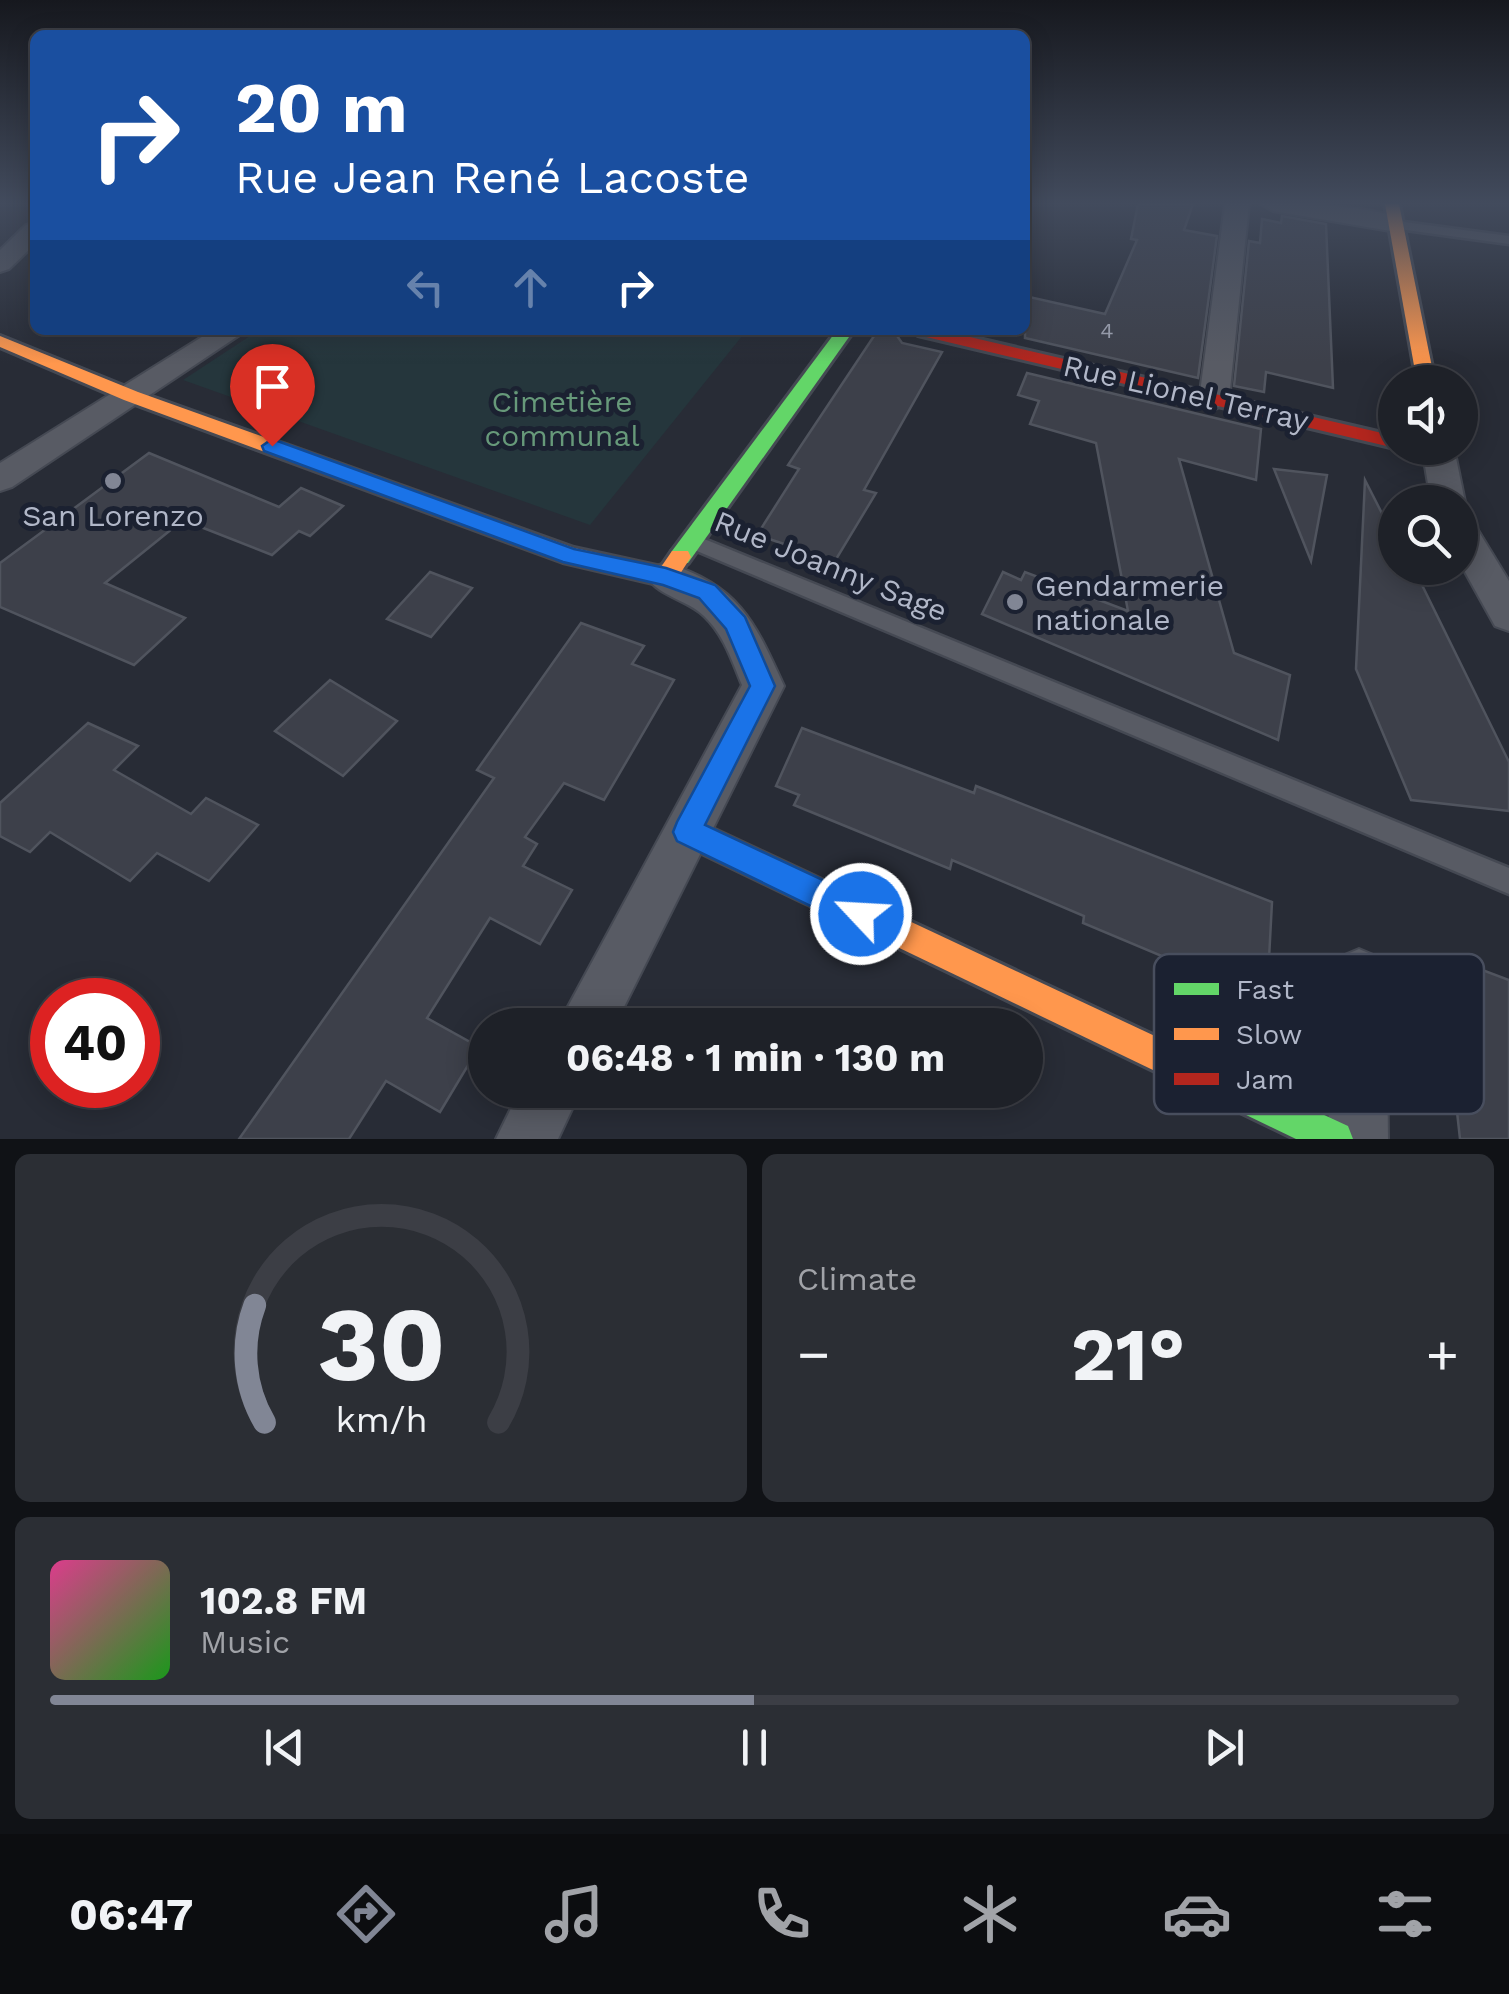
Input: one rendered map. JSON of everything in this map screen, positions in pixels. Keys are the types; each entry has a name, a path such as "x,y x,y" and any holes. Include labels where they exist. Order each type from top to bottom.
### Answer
{"street":[{"path":"1214,400 1231,257"},
{"path":"1402,257 1423,365"},
{"path":"0,479 224,335"},
{"path":"595,1008 763,686 736,624 679,559 842,335"},
{"name":"Rue Lionel Terray","path":"939,335 1378,438"},
{"name":"Rue Joanny Sage","path":"0,340 130,396 571,556 679,559"},
{"path":"1478,562 1509,615"},
{"path":"687,832 1154,1053"},
{"path":"526,1139 542,1108"},
{"path":"1282,1114 1335,1139"}],"lane":[{"name":"Rue Joanny Sage","path":"679,559 1509,881"}],"green space":[{"name":"Cimetière communal","path":"251,335 743,335 590,525 183,380"}],"building":[{"path":"1130,257 1214,257 1198,378 1025,338 1030,335 1030,297 1105,314"},
{"path":"1247,257 1327,257 1333,388 1266,372 1264,392 1234,386"},
{"path":"875,335 896,335 902,343 942,352 864,490 876,493 835,561 757,535 799,469 788,465"},
{"path":"1027,373 1261,429 1256,480 1179,459 1234,653 1290,675 1278,740 982,614 1003,572 1021,580 1025,572 1128,611 1096,443 1030,424 1039,401 1018,395"},
{"path":"149,453 279,507 301,488 343,506 310,536 299,531 272,555 183,520 105,583 185,618 134,665 0,607 0,563"},
{"path":"1274,469 1327,475 1311,561"},
{"path":"1365,480 1378,506 1378,585 1422,585 1509,762 1509,811 1411,800 1356,669"},
{"path":"430,572 472,588 431,637 387,619"},
{"path":"581,623 644,646 632,664 674,680 604,800 564,783 525,837 537,844 523,866 572,890 540,944 490,918 427,1018 468,1041 468,1065 440,1112 386,1081 349,1139 239,1139 494,778 477,770"},
{"path":"330,680 397,721 343,776 275,731"},
{"path":"88,723 138,746 114,770 191,814 206,798 258,825 209,881 157,853 130,881 50,832 30,852 0,836 0,803"},
{"path":"802,728 974,793 976,786 1272,902 1269,954 1157,954 1083,923 1084,916 952,860 950,869 794,805 799,795 776,786"},
{"path":"1484,971 1509,980 1509,1139 1460,1139 1457,1114 1484,1114"}],"traffic: fast":[{"path":"680,557 842,335"},
{"path":"1282,1114 1335,1139"}],"traffic: slow":[{"path":"1402,257 1423,365"},
{"path":"0,341 131,396 571,556 666,577 680,557"},
{"path":"687,831 1154,1053"}],"traffic: jam":[{"path":"939,335 1378,438"}],"place":[{"name":"San Lorenzo","path":"113,481"},
{"name":"Gendarmerie nationale","path":"1015,602"}],"route":[{"path":"272,446 571,556 666,577 707,592 736,624 763,686 687,832 861,914"}]}
